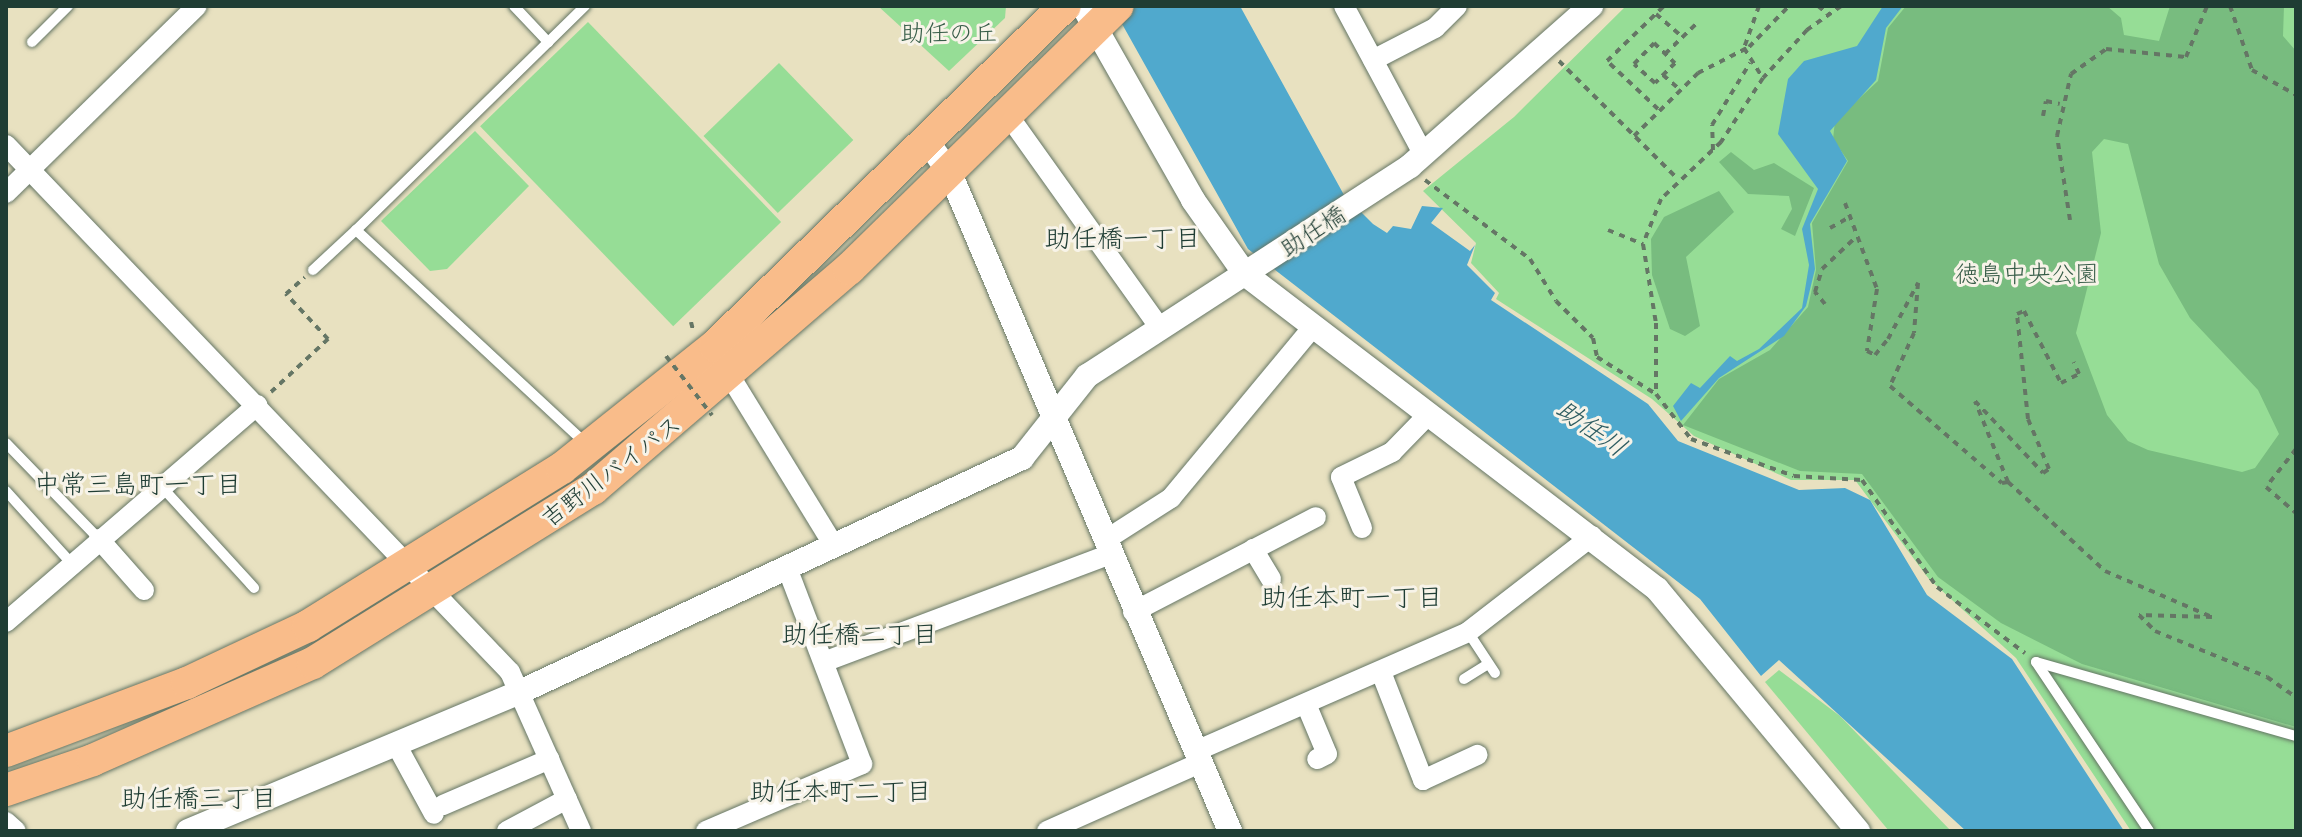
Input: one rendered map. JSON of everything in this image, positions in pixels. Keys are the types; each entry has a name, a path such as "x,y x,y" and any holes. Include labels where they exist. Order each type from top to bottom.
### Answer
{"highway":[{"name":"吉野川バイパス","path":"6,751 187,683 413,567 589,447 715,346 1065,6"},
{"name":"吉野川バイパス","path":"6,790 217,708 437,592 593,489 730,376 950,173 1102,13"}],"street":[{"path":"6,193 197,6"},
{"path":"1373,60 1435,28 1457,6"},
{"name":"助任橋","path":"188,831 397,746 522,691 1022,458 1087,376 1417,161 1547,49 1591,6"},
{"path":"1346,7 1417,161"},
{"path":"1102,13 1193,200 1253,269 1314,326 1592,536 1657,589 1858,831"},
{"path":"1008,115 1160,328"},
{"path":"926,140 950,173 1133,612 1230,831"},
{"path":"6,145 437,592 522,691 581,831"},
{"path":"826,661 1108,546 1171,498 1314,326"},
{"path":"730,376 834,546"},
{"path":"6,622 159,485 257,405"},
{"path":"1362,528 1341,477 1392,452 1429,414"},
{"path":"1133,612 1316,517"},
{"path":"1047,831 1306,704 1468,632 1592,536"},
{"path":"99,539 144,590"},
{"path":"1253,549 1271,579"},
{"path":"706,831 862,764 826,661 787,568"},
{"path":"1381,672 1423,780 1477,755"},
{"path":"1306,704 1327,754 1317,759"},
{"path":"397,746 438,810 550,759"},
{"path":"507,831 567,799"},
{"path":"6,822 16,831"}],"lane":[{"path":"32,42 68,6"},
{"path":"514,6 548,42"},
{"path":"313,270 585,6"},
{"path":"356,230 589,447"},
{"path":"6,443 99,539"},
{"path":"159,485 254,588"},
{"path":"6,491 72,564"},
{"path":"1464,679 1490,669 1468,632"},
{"path":"2036,662 2296,736"},
{"path":"2036,662 2149,831"}],"path":[{"path":"1658,109 1607,61 1664,6"},
{"path":"1759,6 1744,48 1750,63 1763,78"},
{"path":"1634,136 1679,89 1744,48 1789,6"},
{"path":"1818,6 1828,14"},
{"path":"1656,394 1656,323 1643,244 1676,177 1713,150 1763,78 1828,14 1841,6"},
{"path":"2070,220 2057,136 2060,104 2071,74 2106,49 2186,57 2207,6"},
{"path":"2230,6 2252,70 2296,95"},
{"path":"1656,14 1682,37"},
{"path":"1665,54 1696,24"},
{"path":"1654,43 1675,63 1663,75 1655,83 1634,64 1654,43"},
{"path":"1547,49 1676,177"},
{"path":"1713,150 1712,125 1750,63"},
{"path":"1663,75 1679,89"},
{"path":"2043,116 2046,101 2060,104"},
{"path":"1417,161 1530,259 1556,301 1593,338 1597,357 1656,394 1691,439 1794,476 1862,480 1946,596 2036,662"},
{"path":"1845,203 1877,289 1867,351 1875,355 1888,339 1918,283 1914,333 1890,386 2008,482 2105,571 2212,617 2194,622 2143,613 2140,619 2155,631 2267,677 2296,697"},
{"path":"1830,228 1850,217"},
{"path":"1608,230 1643,244"},
{"path":"1825,304 1815,292 1822,269 1856,237"},
{"path":"257,405 328,339 286,294 313,270"},
{"path":"2008,482 1975,401 2043,473 2049,469 2028,419 2017,314 2024,311 2061,383 2079,374 2074,362"},
{"path":"691,322 692,331"},
{"path":"666,356 712,415"},
{"path":"2296,449 2266,487 2296,513"}],"green space":[{"name":"助任の丘","path":"878,6 1006,6 1005,18 949,71"},
{"name":"徳島中央公園","path":"1626,6 2296,6 2296,831 2131,831 2016,658 1929,579 1855,480 1791,480 1694,436 1652,399 1496,299 1499,293 1471,263 1476,243 1423,191 1514,117"},
{"path":"1906,6 2107,6 2121,18 2124,35 2159,41 2170,6 2284,6 2283,36 2296,51 2296,727 2082,664 2001,623 1938,577 1862,474 1800,471 1683,425 1719,379 1770,350 1808,307 1816,270 1812,223 1848,161 1833,139 1835,121 1878,81 1888,28","holes":["2104,139 2128,144 2159,264 2190,318 2258,390 2279,434 2255,468 2242,472 2148,450 2128,441 2107,415 2076,333 2101,233 2092,152"]},
{"path":"588,22 781,222 673,326 480,126"},
{"path":"779,63 853,140 778,213 703,136"},
{"path":"475,131 529,186 447,269 430,271 381,221"},
{"path":"1731,152 1754,170 1774,163 1814,188 1795,236 1781,229 1792,209 1789,196 1748,194 1719,162"},
{"path":"1719,191 1734,212 1686,257 1700,326 1685,336 1670,329 1652,275 1651,239 1664,217"},
{"path":"1779,670 1840,716 1951,831 1889,831 1765,682"}],"water":[{"name":"助任川","path":"1112,6 1240,6 1344,195 1373,224 1387,233 1393,226 1411,229 1422,206 1443,208 1431,223 1470,251 1475,245 1467,265 1495,293 1491,300 1648,404 1678,441 1799,490 1845,488 1870,500 1927,595 2012,659 2124,831 1966,831 1779,660 1761,676 1700,599 1248,249"},
{"path":"1883,6 1903,6 1886,28 1876,80 1830,131 1847,161 1810,224 1815,269 1806,306 1784,336 1719,378 1681,421 1673,406 1691,383 1700,388 1730,356 1737,361 1759,349 1802,308 1809,265 1802,229 1818,189 1778,134 1788,79 1804,61 1857,46"}],"district":[{"name":"助任橋一丁目","path":"1123,238"},
{"name":"中常三島町一丁目","path":"138,484"},
{"name":"助任本町一丁目","path":"1352,597"},
{"name":"助任橋二丁目","path":"860,634"},
{"name":"助任本町二丁目","path":"841,791"},
{"name":"助任橋三丁目","path":"199,798"}]}
